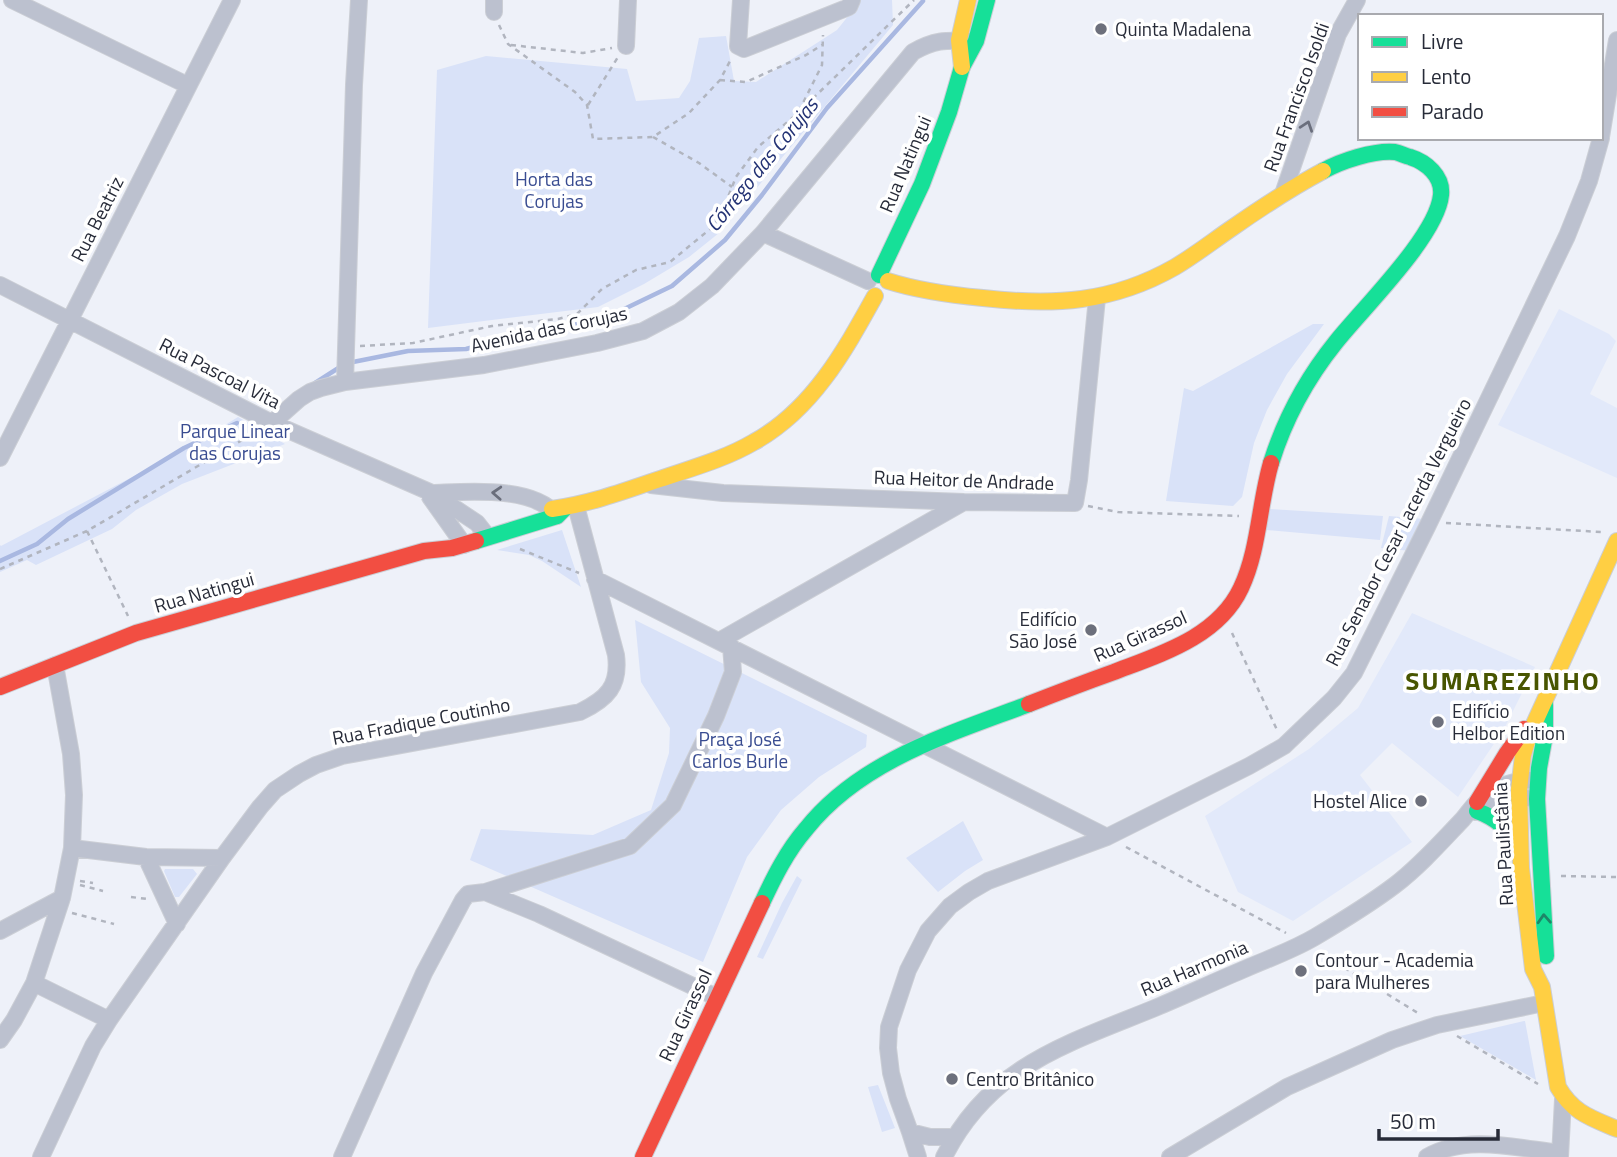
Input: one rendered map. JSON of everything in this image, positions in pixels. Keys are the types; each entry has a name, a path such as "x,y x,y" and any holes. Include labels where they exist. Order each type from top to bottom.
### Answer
{"street":[{"path":"12,0 187,85"},
{"name":"Rua Beatriz","path":"0,458 232,0"},
{"path":"345,377 359,0"},
{"path":"626,46 628,0"},
{"path":"741,0 738,46 742,49 824,18 850,6 852,0"},
{"name":"Rua Natingui","path":"962,67 959,40 968,0"},
{"name":"Rua Natingui","path":"0,687 136,633 487,534 645,485 752,444 779,427 813,395 832,370 879,286 922,184 949,112 962,67 975,41 987,0"},
{"name":"Rua Francisco Isoldi","path":"763,233 879,286 1019,303 1055,303 1117,293 1178,265 1284,191 1338,34 1357,0"},
{"name":"Rua Senador Cesar Lacerda Vergueiro","path":"1603,126 1617,40"},
{"name":"Avenida das Corujas","path":"272,423 310,392 345,377 484,365 597,343 643,331 680,312 712,286 763,233 913,52 929,43 975,41"},
{"name":"Rua Senador Cesar Lacerda Vergueiro","path":"918,1157 898,1099 888,1048 889,1027 908,970 928,931 950,906 988,881 1107,837 1284,746 1334,698 1354,673 1567,236 1600,140"},
{"name":"Rua Girassol","path":"643,1157 774,879 789,853 817,816 854,783 924,744 1163,653 1191,639 1224,614 1242,587 1275,450 1290,415 1308,381 1336,343 1399,268 1437,211 1441,197 1433,172 1423,162 1410,155 1391,151 1361,156 1284,191"},
{"name":"Rua Pascoal Vita","path":"0,285 272,423 428,491 473,519 487,534"},
{"name":"Rua Heitor de Andrade","path":"645,485 723,493 964,502 1075,503 1097,298"},
{"name":"Rua Pascoal Vita","path":"428,491 504,492 562,510"},
{"name":"Rua Pascoal Vita","path":"428,491 461,540"},
{"path":"725,644 964,502"},
{"name":"Rua Fradique Coutinho","path":"41,1157 93,1046 109,1020 222,858 275,790 316,765 342,756 580,712 594,705 609,692 618,667 612,636 595,579 562,510"},
{"name":"Rua Paulistânia","path":"1560,1155 1563,1099 1558,1087 1543,995 1533,969 1520,846 1518,797 1528,733 1612,559 1611,537"},
{"path":"595,579 1107,837"},
{"path":"342,1157 424,974 463,900 468,894 485,892 630,846 674,805 716,716 733,672 725,644"},
{"path":"0,1040 34,983 68,901 74,795 71,754 55,665"},
{"path":"1520,846 1502,823 1473,810 1507,753 1545,701"},
{"name":"Rua Paulistânia","path":"1543,995 1547,964 1537,780 1545,735 1545,701"},
{"name":"Rua Harmonia","path":"944,1157 954,1137 978,1106 996,1088 1031,1063 1088,1034 1305,943 1395,884 1497,788 1520,781 1537,780"},
{"name":"Rua Harmonia","path":"1473,810 1518,797 1537,799"},
{"path":"72,848 146,857 222,858"},
{"path":"146,857 177,924"},
{"path":"485,892 539,914 716,998"},
{"path":"0,931 68,901"},
{"path":"34,983 109,1020"},
{"path":"1170,1157 1287,1087 1392,1040 1437,1024 1543,995"},
{"path":"1563,1099 1580,1114 1617,1129"},
{"path":"910,1132 930,1137 954,1137"},
{"path":"1427,1157 1440,1149 1479,1144 1560,1155"}],"path":[{"path":"347,347 413,343 492,326 558,319 577,314 602,289 636,270 670,262 715,225 736,177 758,147 798,113 914,0"},
{"path":"494,6 509,44 575,92 587,105 593,139 653,137 699,163 732,187"},
{"path":"798,113 822,65 824,18"},
{"path":"509,44 583,53 626,46"},
{"path":"587,105 626,46"},
{"path":"653,137 689,113 720,80 738,46"},
{"path":"720,80 746,82 822,46"},
{"path":"0,568 87,531 272,423"},
{"path":"1075,503 1118,512 1259,517"},
{"path":"1429,523 1611,537"},
{"path":"87,531 136,633"},
{"path":"487,534 595,579"},
{"path":"1224,614 1284,746"},
{"path":"1107,837 1305,943 1540,1085"},
{"path":"1542,876 1617,877"},
{"path":"93,883 77,880 76,884 103,891"},
{"path":"131,897 151,900"},
{"path":"68,901 72,915 114,924"}],"shaded area":[{"path":"1559,309 1609,334 1616,341 1590,394 1617,408 1617,478 1498,425"},
{"path":"1412,613 1535,667 1504,729 1458,797 1392,743 1360,775 1412,842 1293,921 1238,892 1205,816 1309,749 1358,708"}],"green space":[{"name":"Horta das Corujas","path":"861,0 892,0 893,25 719,233 689,257 598,307 428,328 437,70 486,56 627,69 636,101 679,98 690,81 699,38 726,36 734,81 756,82 837,30"},
{"path":"1313,324 1324,324 1287,374 1267,410 1254,443 1242,497 1233,506 1166,501 1184,388 1193,391"},
{"name":"Parque Linear das Corujas","path":"238,417 285,444 182,484 136,510 112,529 36,565 27,560 0,572 0,545 191,446"},
{"path":"1269,509 1383,516 1380,540 1266,530"},
{"path":"1389,516 1424,519 1411,551 1381,548"},
{"path":"562,530 581,587 529,555 497,550"},
{"name":"Praça José Carlos Burle","path":"635,620 867,735 866,747 819,777 781,810 747,857 703,962 470,860 481,829 593,835 651,810 669,753 670,728 641,682"},
{"path":"963,821 983,860 938,892 906,858"},
{"path":"165,869 193,869 197,874 179,897 175,897"},
{"path":"797,876 802,880 763,959 757,957 782,903"},
{"path":"1524,1021 1536,1080 1460,1036"},
{"path":"878,1085 895,1128 882,1132 868,1087"}],"waterway":[{"name":"Córrego das Corujas","path":"348,363 408,351 466,349 518,335 584,323 618,312 672,286 725,240 827,108 923,1"},
{"name":"Córrego das Corujas","path":"315,383 340,367"},
{"path":"0,561 37,544 68,519 184,448 237,423"}],"traffic: fast":[{"path":"879,275 922,184 949,112 962,67 976,41 987,0"},
{"path":"1271,463 1290,414 1306,384 1336,342 1413,251 1427,230 1441,195 1439,182 1427,166 1395,152 1358,157 1323,171"},
{"path":"476,541 557,516 565,508"},
{"path":"762,903 799,837 828,805 853,785 908,752 1029,704"},
{"path":"1545,705 1545,735 1537,799 1546,956"},
{"path":"1477,811 1501,825 1520,846"}],"traffic: slow":[{"path":"962,67 959,40 968,0"},
{"path":"888,281 935,292 1034,302 1105,295 1152,279 1175,267 1266,205 1323,171"},
{"path":"552,509 607,497 708,463 743,448 775,429 810,397 825,378 875,296"},
{"path":"1617,541 1529,735 1523,755 1519,790 1521,868 1533,969 1542,987 1558,1087 1576,1109 1617,1129"}],"traffic: jam":[{"path":"1029,704 1169,650 1186,642 1218,619 1231,605 1247,573 1271,463"},
{"path":"0,687 136,633 424,551 452,548 476,541"},
{"path":"1477,802 1524,729"},
{"path":"643,1157 762,903"}],"place":[{"name":"Quinta Madalena","path":"1101,29"},
{"name":"Edifício São José","path":"1091,630"},
{"name":"Edifício Helbor Edition","path":"1438,722"},
{"name":"Hostel Alice","path":"1421,801"},
{"name":"Contour - Academia para Mulheres","path":"1301,971"},
{"name":"Centro Britânico","path":"952,1079"}],"district":[{"name":"SUMAREZINHO","path":"1503,681"}]}
